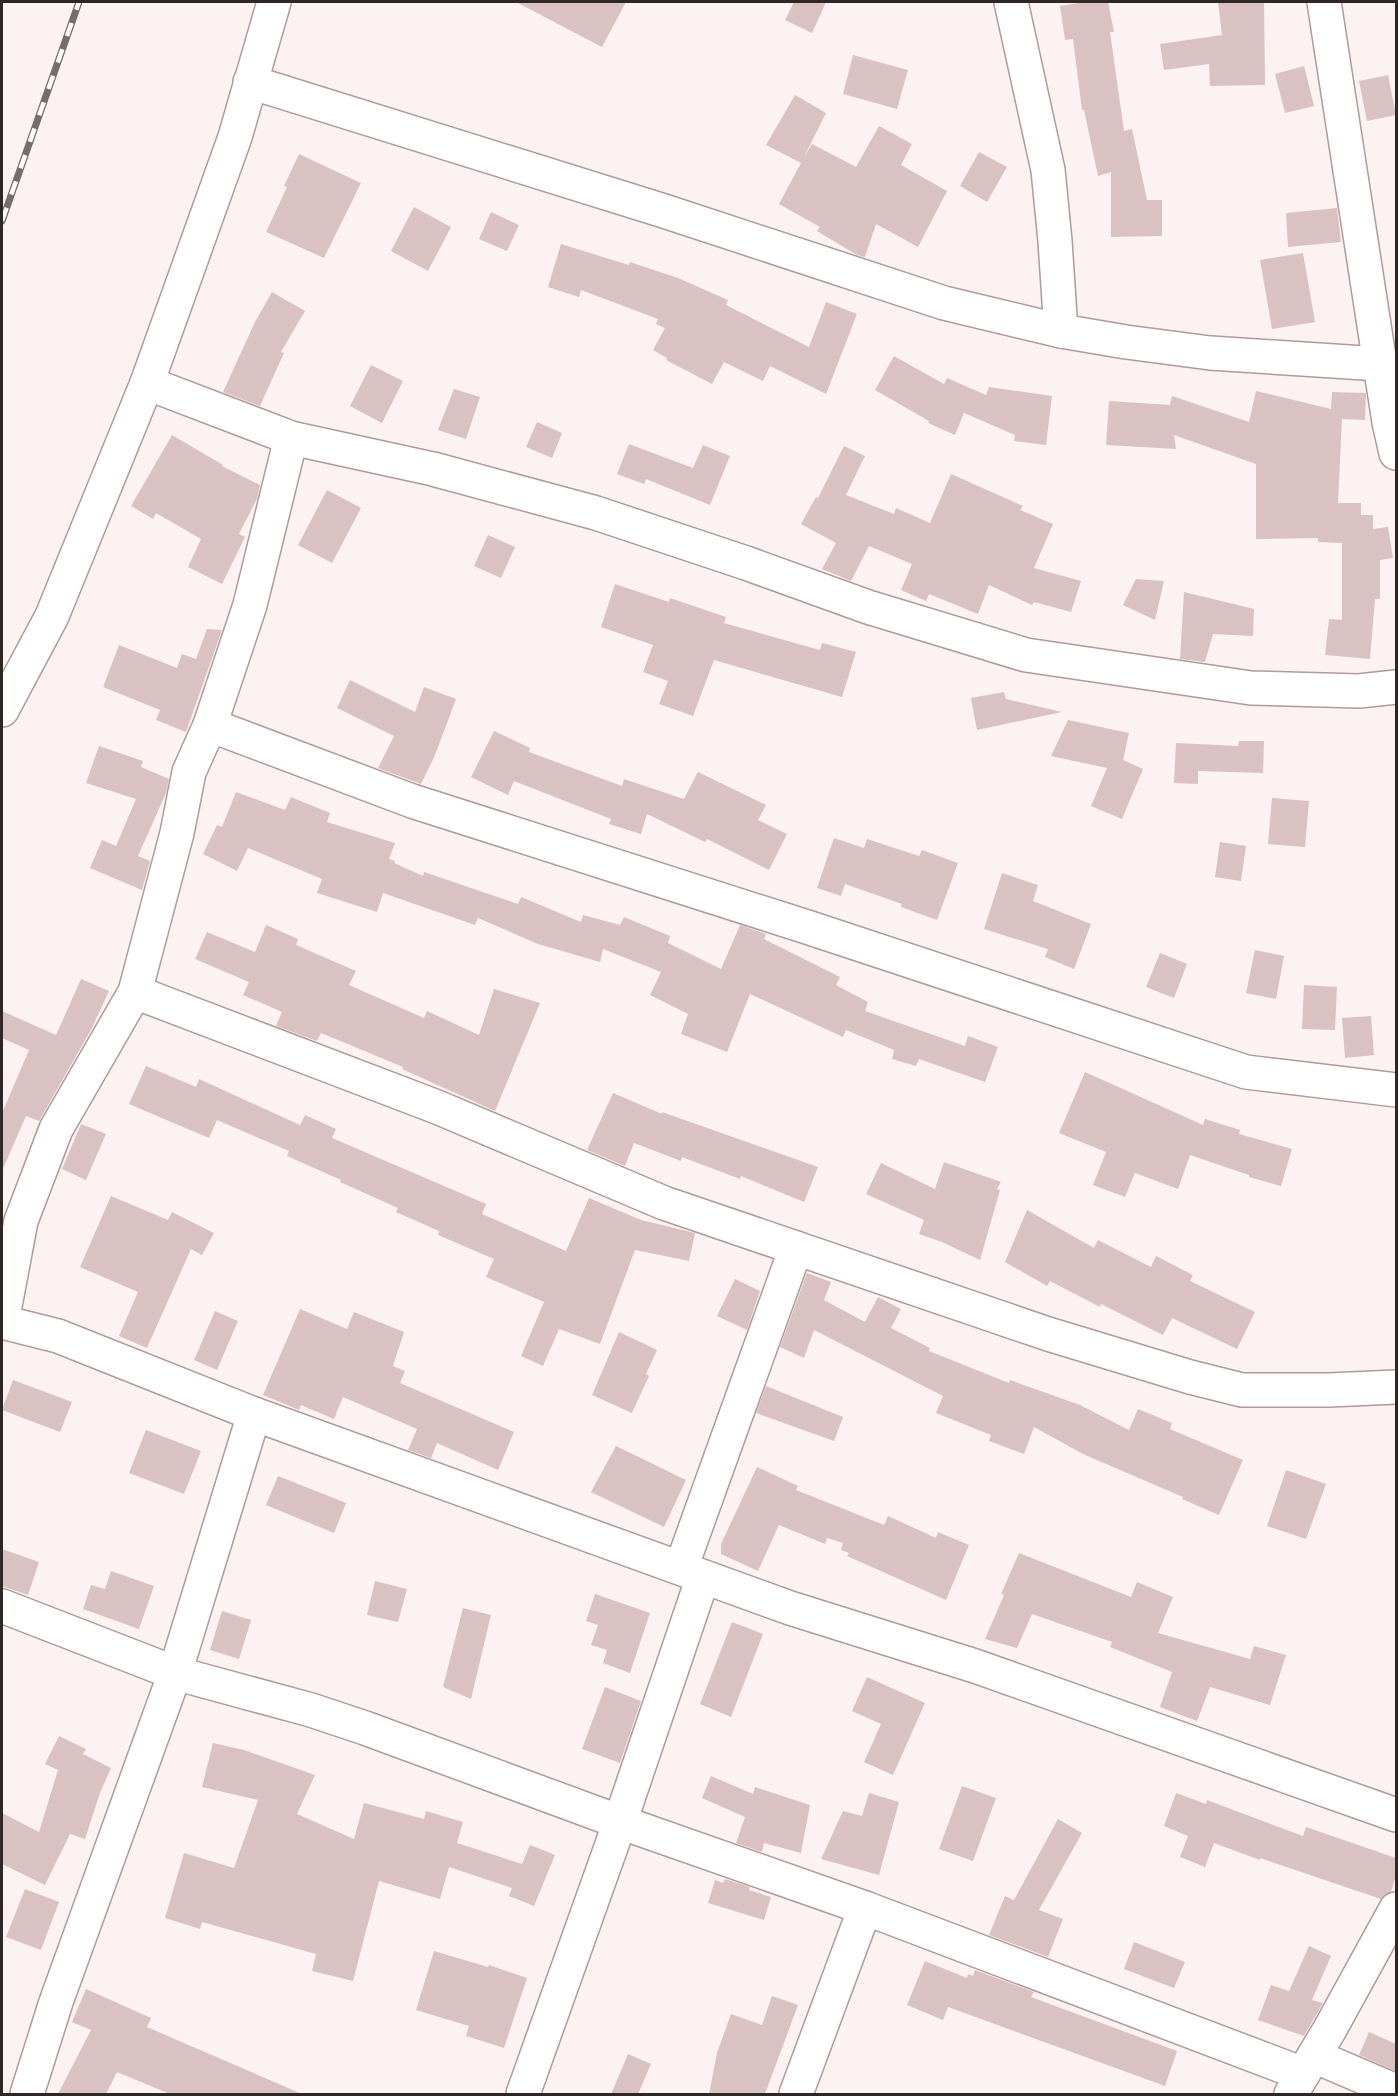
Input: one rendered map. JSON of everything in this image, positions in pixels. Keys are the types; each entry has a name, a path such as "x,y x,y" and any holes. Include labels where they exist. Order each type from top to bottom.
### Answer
{"street":[{"path":"2,710 52,616 147,383 235,137 274,2"},
{"path":"1011,2 1048,170 1061,331"},
{"path":"1324,2 1389,422 1396,453"},
{"path":"250,81 664,211 944,303 1061,331 1210,354 1380,364"},
{"path":"147,383 291,438 433,469 596,513 746,563 868,608 1026,655 1251,688 1359,691 1396,687"},
{"path":"291,438 250,605 210,725 189,772 177,833 135,992 56,1129 21,1221 2,1322 58,1336 255,1414 790,1608 975,1666 1396,1815"},
{"path":"210,725 412,801 818,931 1246,1072 1396,1090"},
{"path":"135,992 437,1107 664,1203 1048,1334 1190,1377 1242,1390 1396,1387"},
{"path":"523,2094 620,1822 692,1572 796,1248"},
{"path":"27,2094 56,2002 175,1673 255,1414"},
{"path":"2,1606 175,1673 312,1710 365,1728 620,1822 865,1908 1302,2075 1396,2091"},
{"path":"796,2094 865,1908"},
{"path":"1302,2075 1396,1909"}],"building":[{"path":"516,2 626,2 602,47"},
{"path":"794,2 826,2 812,33 785,20"},
{"path":"1085,2 1108,2 1114,32 1110,32 1124,131 1132,129 1147,200 1162,200 1162,236 1111,237 1111,172 1098,176 1084,110 1082,110 1073,39 1065,40 1060,6"},
{"path":"1218,2 1264,2 1265,85 1210,86 1209,64 1164,70 1160,44 1222,35"},
{"path":"853,55 908,70 897,109 843,94"},
{"path":"1304,66 1314,106 1285,113 1275,74"},
{"path":"1388,75 1396,115 1367,121 1359,81"},
{"path":"795,95 826,113 804,157 812,144 856,167 879,126 912,144 901,165 947,191 918,247 876,224 865,257 857,255 817,231 820,227 779,204 801,163 766,145"},
{"path":"979,152 1007,167 987,202 960,186"},
{"path":"299,154 361,183 324,258 266,232 287,187 284,186"},
{"path":"414,207 451,227 428,271 391,251"},
{"path":"1337,208 1341,242 1288,247 1286,213"},
{"path":"491,212 519,225 507,251 479,239"},
{"path":"561,244 629,265 630,262 678,278 728,300 726,305 809,347 826,302 857,314 826,394 770,366 763,381 724,362 712,384 666,360 667,358 653,350 665,328 656,324 658,319 581,290 579,297 548,287"},
{"path":"1303,253 1315,322 1272,329 1260,260"},
{"path":"272,292 305,311 281,352 284,353 260,406 223,392 255,322"},
{"path":"894,356 944,384 947,378 986,395 989,387 1052,396 1046,445 1014,441 1015,435 964,413 955,435 928,423 929,421 875,390"},
{"path":"371,365 403,381 382,423 350,406"},
{"path":"454,389 480,397 466,439 438,430"},
{"path":"1256,391 1331,409 1332,392 1366,393 1365,420 1342,419 1338,503 1361,503 1361,515 1373,515 1373,529 1388,527 1393,558 1380,560 1380,599 1375,599 1370,659 1325,655 1329,619 1342,620 1342,543 1318,542 1318,538 1256,539 1256,464 1174,435 1176,449 1106,445 1109,401 1170,405 1172,396 1249,422"},
{"path":"537,422 562,433 552,458 526,447"},
{"path":"172,435 222,466 260,485 257,499 239,534 245,537 222,584 188,567 201,539 156,513 153,519 131,506"},
{"path":"629,444 693,468 703,445 730,456 710,505 646,479 644,484 617,474"},
{"path":"844,446 865,456 846,495 894,514 896,508 930,523 951,474 1023,506 1020,510 1053,524 1034,568 1081,581 1071,612 1034,602 1032,605 989,585 978,614 929,594 926,601 901,590 912,564 869,546 851,581 822,569 836,543 801,524 816,497 818,498"},
{"path":"327,490 361,508 332,563 298,545"},
{"path":"488,535 515,547 501,578 474,566"},
{"path":"1136,579 1164,581 1155,620 1123,605"},
{"path":"615,584 669,602 670,598 726,617 724,623 820,650 822,643 856,652 842,697 714,660 693,716 659,704 668,681 643,672 653,645 601,627"},
{"path":"1184,592 1254,609 1253,636 1213,634 1205,662 1180,659"},
{"path":"207,629 222,630 186,732 156,720 160,710 103,687 119,645 177,668 182,654 196,659"},
{"path":"350,680 415,712 424,687 456,699 435,755 421,784 378,768 394,736 337,708"},
{"path":"1004,692 1006,699 1062,712 977,730 971,698"},
{"path":"1068,720 1129,733 1123,760 1143,769 1122,819 1091,806 1107,768 1051,756"},
{"path":"494,731 530,748 529,752 622,786 624,779 684,799 698,772 766,805 758,820 787,834 769,870 707,839 705,842 647,814 641,834 609,824 611,819 514,781 508,795 471,777"},
{"path":"1239,741 1264,741 1263,773 1198,771 1198,784 1174,783 1176,743 1238,746"},
{"path":"99,746 143,761 141,767 169,779 166,793 138,856 150,861 142,890 90,868 102,840 116,846 136,799 86,783"},
{"path":"236,792 285,810 291,797 330,813 327,822 395,843 389,859 423,876 424,872 518,904 521,897 581,922 583,915 620,925 624,917 670,936 668,943 721,969 740,925 766,934 764,939 840,977 836,985 868,1002 865,1011 965,1046 968,1036 998,1047 985,1082 919,1059 916,1066 892,1059 894,1050 846,1030 843,1037 750,994 727,1052 681,1034 688,1014 650,995 661,972 603,949 600,962 538,944 478,918 475,925 383,893 377,912 317,893 322,879 248,848 237,871 203,854 217,825 222,827"},
{"path":"1272,798 1309,801 1305,847 1268,844"},
{"path":"834,838 864,848 867,839 919,856 922,850 958,863 937,920 901,907 902,904 845,884 841,896 817,888"},
{"path":"1220,842 1246,846 1241,881 1215,877"},
{"path":"1002,873 1038,885 1033,901 1091,924 1074,969 1045,957 1048,949 984,929"},
{"path":"266,925 298,939 296,945 356,971 349,985 424,1018 427,1011 479,1035 494,989 540,1003 495,1111 402,1069 403,1067 321,1033 317,1041 276,1026 282,1012 243,995 249,982 195,959 207,932 255,952"},
{"path":"1255,950 1284,956 1276,999 1246,993"},
{"path":"1160,953 1187,964 1174,998 1146,987"},
{"path":"81,979 109,991 92,1028 39,1121 26,1116 2,1171 2,1113 29,1050 2,1038 2,1011 56,1035"},
{"path":"1304,985 1337,987 1335,1030 1302,1029"},
{"path":"1371,1016 1374,1055 1345,1058 1342,1018"},
{"path":"146,1066 196,1087 199,1079 300,1125 305,1115 336,1129 332,1138 486,1204 482,1214 566,1251 589,1198 641,1220 695,1233 689,1261 635,1250 600,1344 559,1329 543,1366 521,1356 544,1302 486,1277 494,1259 438,1235 439,1231 396,1212 398,1208 287,1156 289,1151 217,1120 209,1138 129,1104"},
{"path":"1085,1072 1203,1125 1205,1119 1240,1130 1239,1134 1292,1149 1281,1186 1190,1155 1178,1189 1135,1173 1125,1197 1093,1185 1106,1152 1059,1133"},
{"path":"613,1093 662,1114 662,1112 818,1167 804,1202 741,1176 740,1179 682,1157 681,1161 634,1143 625,1166 587,1150"},
{"path":"81,1124 106,1134 86,1180 62,1169"},
{"path":"944,1162 1001,1182 997,1189 1000,1190 980,1260 919,1234 924,1220 866,1194 881,1163 935,1189"},
{"path":"111,1196 168,1220 172,1212 214,1233 202,1255 191,1249 147,1348 119,1336 138,1292 80,1267"},
{"path":"1027,1210 1094,1248 1098,1240 1151,1267 1156,1256 1193,1275 1190,1281 1255,1312 1237,1349 1172,1318 1163,1335 1101,1304 1100,1307 1050,1281 1047,1286 1005,1262"},
{"path":"807,1273 831,1282 824,1300 865,1322 878,1297 901,1309 891,1328 930,1348 929,1351 1009,1383 1010,1380 1080,1405 1129,1430 1138,1409 1172,1423 1170,1429 1243,1460 1219,1515 1083,1454 1034,1427 1024,1454 989,1441 991,1435 936,1413 943,1396 814,1330 804,1358 780,1347"},
{"path":"735,1279 760,1291 747,1330 717,1316"},
{"path":"300,1309 347,1329 354,1312 404,1332 393,1366 405,1371 400,1383 514,1432 498,1470 437,1443 431,1458 408,1450 417,1429 343,1397 334,1419 301,1405 299,1410 263,1395"},
{"path":"215,1311 238,1321 217,1370 194,1360"},
{"path":"619,1332 657,1350 646,1374 649,1376 632,1413 592,1395"},
{"path":"13,1380 72,1402 60,1432 2,1410"},
{"path":"766,1386 843,1417 834,1441 756,1413"},
{"path":"146,1430 201,1451 184,1494 129,1473"},
{"path":"616,1446 686,1480 664,1527 591,1492"},
{"path":"757,1467 798,1486 796,1490 884,1525 888,1516 936,1538 938,1532 969,1545 946,1600 847,1556 849,1553 841,1550 843,1543 827,1538 825,1544 779,1525 758,1571 721,1554 721,1544"},
{"path":"1286,1470 1326,1484 1306,1539 1267,1526"},
{"path":"278,1476 346,1503 334,1533 266,1505"},
{"path":"2,1549 39,1562 28,1595 2,1586"},
{"path":"1019,1553 1131,1597 1137,1582 1173,1597 1158,1633 1250,1659 1254,1646 1286,1655 1270,1705 1210,1687 1197,1721 1160,1707 1172,1672 1110,1647 1112,1642 1032,1614 1017,1648 985,1639"},
{"path":"111,1571 154,1586 139,1629 83,1609 91,1585 105,1589"},
{"path":"375,1581 407,1589 398,1622 367,1615"},
{"path":"595,1594 650,1613 630,1673 603,1663 607,1650 591,1645 598,1625 586,1621"},
{"path":"463,1608 491,1615 471,1699 443,1687"},
{"path":"222,1611 251,1620 239,1659 210,1650"},
{"path":"732,1622 763,1634 731,1717 700,1704"},
{"path":"867,1677 925,1703 893,1775 864,1762 881,1724 852,1711"},
{"path":"605,1687 641,1701 620,1763 582,1749"},
{"path":"59,1736 86,1749 83,1754 111,1768 85,1839 70,1834 45,1885 2,1864 2,1813 39,1832 58,1770 45,1764"},
{"path":"213,1743 244,1750 315,1775 297,1814 354,1839 364,1803 424,1819 426,1811 463,1822 457,1843 522,1864 530,1845 555,1855 534,1906 509,1896 512,1888 449,1867 440,1899 379,1881 353,1981 312,1971 316,1954 202,1922 200,1929 165,1918 184,1853 234,1868 258,1800 202,1787"},
{"path":"711,1776 753,1794 755,1787 810,1805 801,1853 764,1843 762,1852 736,1843 745,1817 702,1798"},
{"path":"962,1786 996,1798 973,1861 939,1849"},
{"path":"869,1793 899,1802 879,1875 821,1859 843,1811 862,1816"},
{"path":"1176,1793 1206,1804 1207,1800 1303,1836 1306,1827 1396,1858 1396,1875 1391,1892 1381,1899 1214,1843 1205,1867 1180,1857 1188,1836 1164,1826"},
{"path":"1058,1819 1082,1833 1039,1910 1063,1919 1048,1957 989,1935 1005,1896 1014,1900"},
{"path":"725,1879 771,1897 764,1920 708,1903 715,1880 723,1883"},
{"path":"25,1889 59,1902 41,1950 6,1937"},
{"path":"1134,1942 1185,1962 1174,1988 1124,1969"},
{"path":"1309,1946 1331,1956 1312,2000 1323,2003 1304,2036 1258,2020 1271,1985 1289,1991"},
{"path":"434,1951 488,1967 489,1965 527,1978 504,2048 466,2036 469,2026 416,2010"},
{"path":"925,1961 967,1978 968,1974 973,1976 975,1970 1034,1992 1031,1997 1177,2051 1165,2086 948,2007 943,2020 907,2005"},
{"path":"86,1989 151,2018 147,2027 302,2094 170,2094 117,2072 106,2094 58,2094 91,2030 72,2022"},
{"path":"772,1996 798,2005 765,2094 709,2094 717,2053 731,2014 762,2025"},
{"path":"1369,2032 1396,2044 1396,2071 1359,2055"},
{"path":"628,2054 651,2064 638,2094 611,2094"}],"railway":[{"path":"2,221 79,2"}]}
